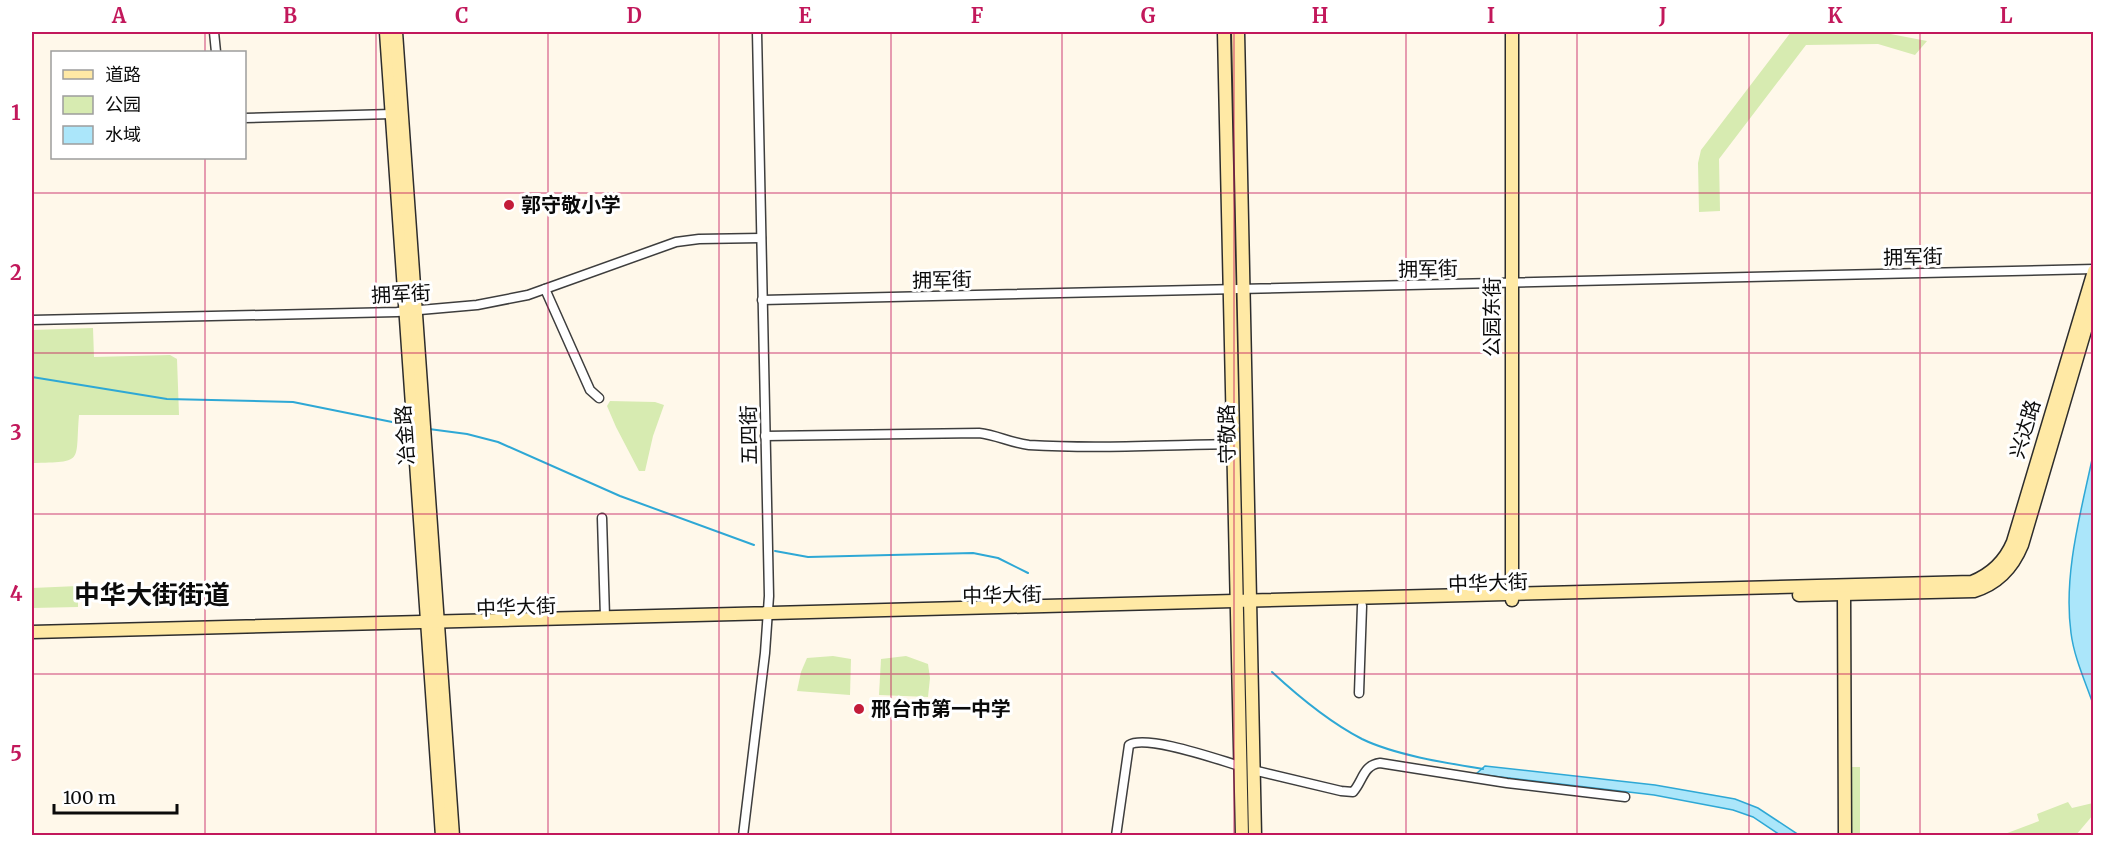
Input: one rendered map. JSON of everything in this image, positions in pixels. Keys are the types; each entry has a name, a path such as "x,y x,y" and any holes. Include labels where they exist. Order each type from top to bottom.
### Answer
{"street":[{"path":"214,32 216,51"},
{"name":"冶金路","path":"386,32 410,311 433,625 453,836"},
{"name":"冶金路","path":"396,32 410,311"},
{"name":"五四街","path":"743,836 768,616 757,32"},
{"name":"守敬路","path":"1224,32 1242,836"},
{"name":"守敬路","path":"1238,32 1255,836"},
{"name":"公园东街","path":"1512,32 1512,598"},
{"path":"246,118 392,114"},
{"name":"拥军街","path":"32,320 410,311 506,300 545,289 676,242 699,239 761,238"},
{"name":"拥军街","path":"762,300 2094,270"},
{"name":"兴达路","path":"1973,587 2005,558 2013,542 2094,270"},
{"path":"545,289 590,390 599,398"},
{"name":"兴达路","path":"1973,587 1988,585 2001,577 2018,555 2094,300"},
{"path":"765,436 979,434 994,435 1008,441 1029,445 1234,444"},
{"path":"602,518 605,617"},
{"name":"中华大街","path":"1250,604 1362,606 1512,598 1844,594 1973,587"},
{"name":"中华大街","path":"32,639 768,616 1973,587"},
{"path":"1844,594 1845,836"},
{"path":"1359,693 1362,606"},
{"name":"中华大街","path":"32,632 433,625 605,617 768,616"},
{"name":"冶金路","path":"433,625 442,836"},
{"path":"1116,836 1129,745 1134,742 1151,741 1240,766"},
{"path":"1253,770 1353,792 1358,787 1366,769 1372,764 1380,763 1507,783 1624,797"}],"green space":[{"path":"1791,32 1880,32 1927,41 1915,55 1878,44 1806,45 1719,159 1720,211 1699,212 1698,163 1701,150"},
{"path":"93,328 94,357 170,355 177,359 179,415 79,415 74,457 61,462 32,463 32,330"},
{"path":"610,401 655,402 664,405 653,436 645,471 639,471 616,427 607,406"},
{"path":"78,586 78,607 32,608 32,588"},
{"path":"833,656 851,659 850,695 797,691 807,658"},
{"path":"906,656 928,664 930,678 928,697 879,695 881,659"},
{"path":"1849,767 1860,767 1860,835 1849,836"},
{"path":"2068,802 2072,808 2093,803 2093,815 2076,835 2002,835 2039,821 2037,814"}],"water":[{"path":"2093,455 2094,704 2075,651 2069,611 2071,566"},
{"path":"1485,766 1655,785 1735,799 1758,808 1799,835 1780,835 1753,817 1733,810 1654,795 1476,774"}],"waterway":[{"path":"32,377 167,399 293,402 402,424"},
{"path":"429,429 467,434 498,442 620,496 754,545"},
{"path":"775,551 808,557 973,553 998,558 1028,573"},
{"path":"1272,672 1338,725 1375,745 1405,754 1483,769"}],"place":[{"name":"郭守敬小学","path":"509,205"},
{"name":"邢台市第一中学","path":"859,709"}],"district":[{"name":"中华大街街道","path":"152,595"}]}
